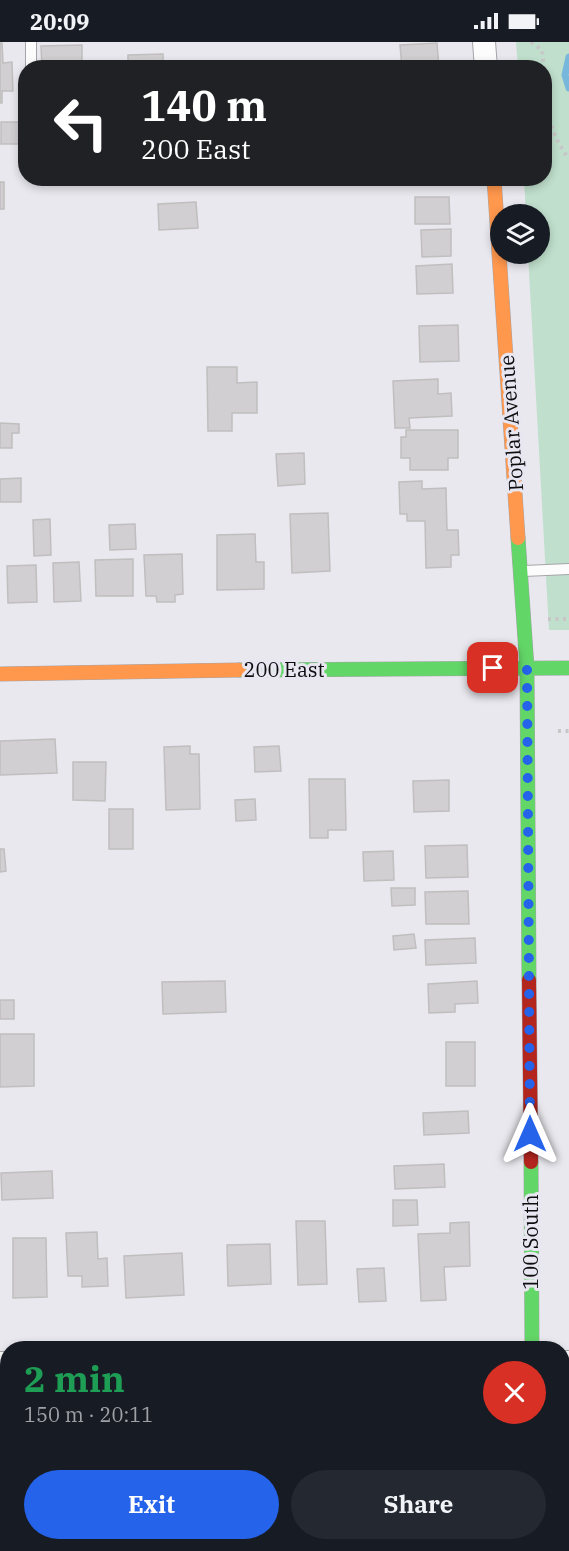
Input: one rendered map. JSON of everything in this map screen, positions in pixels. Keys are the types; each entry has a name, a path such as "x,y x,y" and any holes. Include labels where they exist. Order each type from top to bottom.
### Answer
{"street":[{"path":"484,42 485,60"},
{"name":"Poplar Avenue","path":"495,186 527,668"},
{"name":"100 South","path":"527,668 531,1341"},
{"name":"200 East","path":"0,674 210,669 569,668"}],"lane":[{"path":"31,42 31,60"},
{"path":"522,571 569,569"}],"path":[{"path":"531,42 542,50 543,60"},
{"path":"552,130 569,159"},
{"path":"544,619 569,619"},
{"path":"558,731 569,731"}],"green space":[{"path":"516,42 569,42 569,630 549,630 529,264 550,264 550,204 525,204 524,186 552,186 552,60 517,60"}],"building":[{"path":"0,43 2,43 3,63 12,62 13,91 2,91 2,103 0,103"},
{"path":"437,43 438,60 401,60 400,45"},
{"path":"82,45 82,60 42,60 41,46"},
{"path":"163,54 163,60 128,60 128,55"},
{"path":"1,122 18,122 18,144 1,144"},
{"path":"0,182 4,182 4,209 0,209"},
{"path":"415,197 449,197 450,224 415,224"},
{"path":"196,202 198,228 159,230 158,204"},
{"path":"451,229 451,256 422,257 421,230"},
{"path":"452,264 453,293 417,294 416,266"},
{"path":"458,325 459,361 420,362 419,326"},
{"path":"207,367 237,367 237,383 257,382 257,413 232,413 232,431 208,431"},
{"path":"438,379 438,394 451,393 452,416 409,418 410,428 395,428 393,381"},
{"path":"0,423 19,424 19,433 12,433 12,448 0,448"},
{"path":"406,430 458,430 458,458 448,458 448,470 410,470 410,458 401,458 401,437 406,437"},
{"path":"304,453 305,484 278,486 276,454"},
{"path":"21,478 21,502 0,502 0,479"},
{"path":"422,481 422,489 446,488 447,530 458,530 459,555 451,555 451,567 426,568 425,521 407,521 407,514 400,514 399,482"},
{"path":"328,513 330,571 292,573 290,514"},
{"path":"50,519 51,555 34,556 33,520"},
{"path":"135,524 136,549 110,550 109,525"},
{"path":"255,534 256,562 264,562 264,589 217,590 217,535"},
{"path":"182,554 183,594 175,595 175,602 157,602 156,596 146,596 144,555"},
{"path":"133,559 133,596 96,596 95,560"},
{"path":"79,562 81,601 54,602 53,563"},
{"path":"36,565 37,602 8,603 7,566"},
{"path":"55,739 57,773 0,775 0,741"},
{"path":"190,746 190,754 199,754 200,809 166,810 164,747"},
{"path":"279,746 281,771 255,772 254,747"},
{"path":"73,762 106,762 105,801 73,800"},
{"path":"309,779 345,779 346,830 328,830 328,838 310,838"},
{"path":"449,780 449,811 414,812 413,781"},
{"path":"255,799 256,820 236,821 235,800"},
{"path":"109,809 133,809 133,849 109,849"},
{"path":"467,845 468,877 426,878 425,846"},
{"path":"0,849 4,849 6,871 0,872"},
{"path":"393,851 394,880 364,881 363,852"},
{"path":"391,888 415,888 415,905 392,906"},
{"path":"468,891 469,924 426,924 425,892"},
{"path":"414,934 416,948 394,950 393,936"},
{"path":"475,938 476,963 426,965 425,940"},
{"path":"225,981 226,1012 163,1014 162,982"},
{"path":"477,981 478,1003 455,1004 455,1012 429,1013 428,984"},
{"path":"0,1000 14,1000 14,1019 0,1019"},
{"path":"0,1034 34,1034 34,1086 0,1087"},
{"path":"446,1042 475,1042 475,1086 446,1086"},
{"path":"468,1111 469,1133 424,1135 423,1113"},
{"path":"444,1164 445,1187 395,1189 394,1166"},
{"path":"52,1171 53,1198 2,1200 1,1173"},
{"path":"393,1200 417,1200 418,1225 393,1226"},
{"path":"296,1221 325,1221 327,1284 298,1285"},
{"path":"469,1222 470,1266 444,1267 446,1300 421,1301 418,1234 450,1233 450,1223"},
{"path":"97,1232 98,1259 107,1258 108,1286 82,1287 82,1276 68,1276 66,1233"},
{"path":"13,1238 46,1238 47,1297 13,1298"},
{"path":"270,1244 271,1284 228,1286 227,1245"},
{"path":"182,1253 184,1295 126,1298 124,1256"},
{"path":"384,1268 386,1301 359,1302 357,1269"}],"waterway":[{"path":"569,57 565,75 569,88"}],"traffic: fast":[{"path":"518,538 527,668 529,980"},
{"path":"239,670 569,668"},
{"path":"531,1162 532,1341"}],"traffic: slow":[{"path":"495,186 518,538"},
{"path":"0,674 239,670"}],"traffic: jam":[{"path":"529,980 531,1162"}],"route":[{"path":"493,668 527,668 530,1134"}]}
